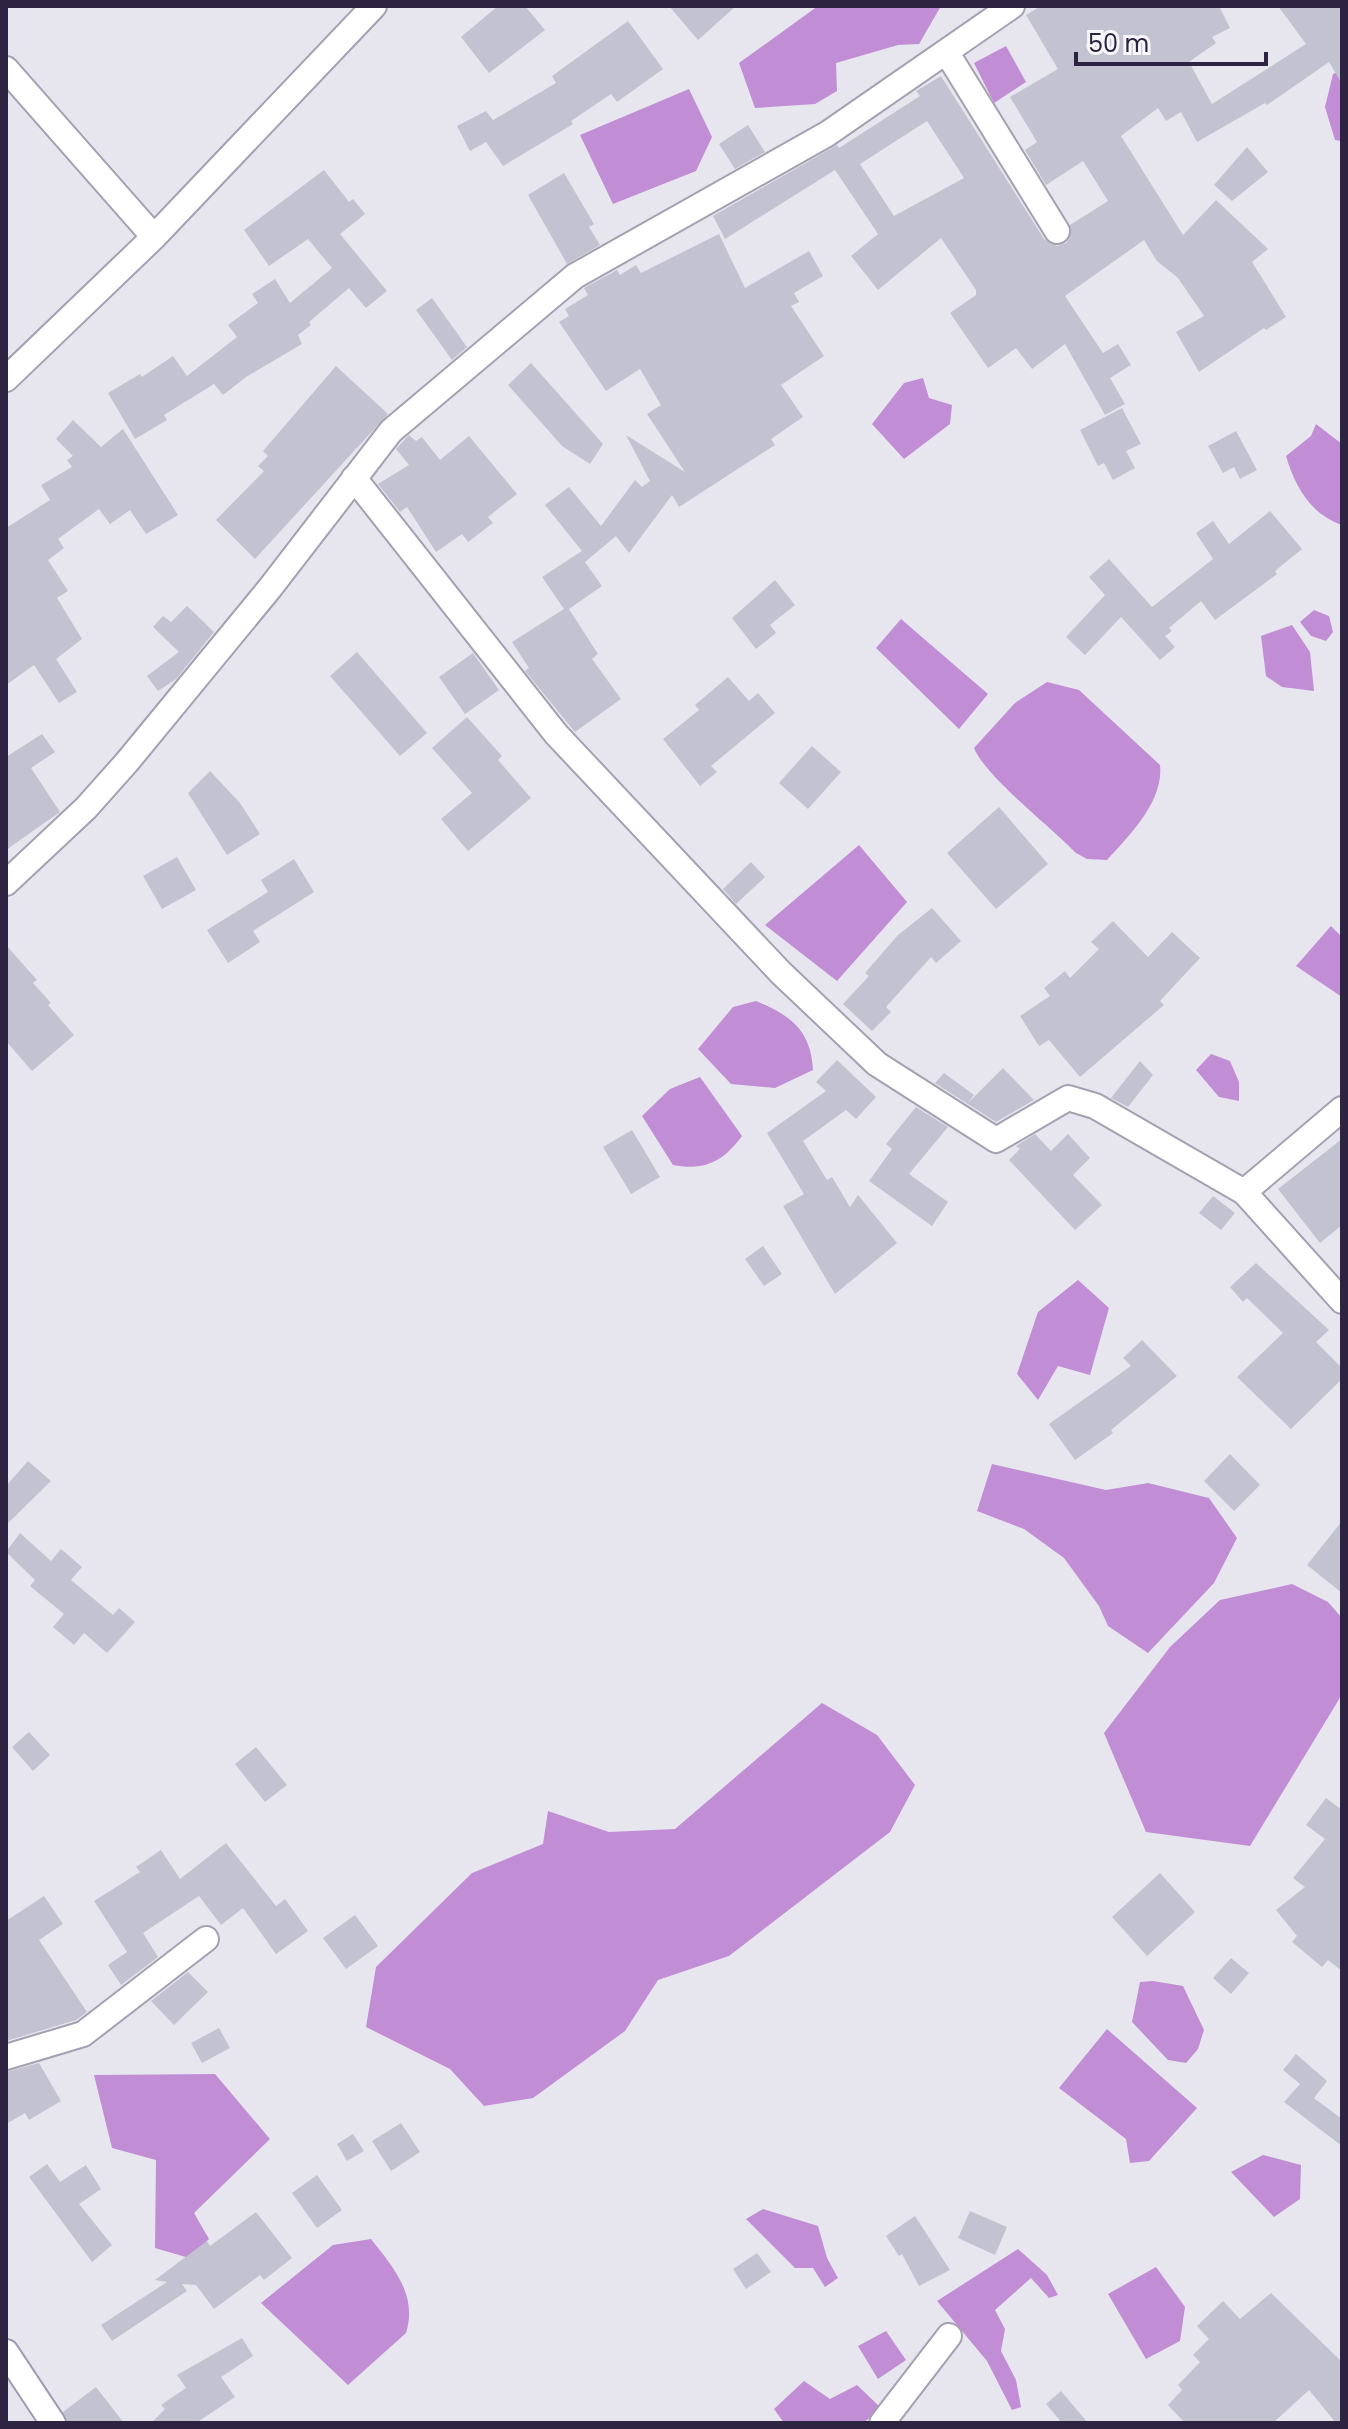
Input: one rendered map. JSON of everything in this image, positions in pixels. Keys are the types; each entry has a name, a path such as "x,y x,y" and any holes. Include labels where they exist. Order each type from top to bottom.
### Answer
{"street":[{"path":"6,379 154,237 374,6"},
{"path":"6,883 86,808 127,762 391,431 575,276 827,134 1012,6"},
{"path":"947,53 1057,231"},
{"path":"6,69 154,237"},
{"path":"354,478 556,734 781,973 877,1064 996,1140 1068,1098 1095,1106 1244,1192 1342,1301"},
{"path":"1244,1192 1342,1109"},
{"path":"6,2057 83,2034 206,1939"},
{"path":"882,2423 949,2336"},
{"path":"6,2352 53,2423"}],"shaded area":[{"path":"818,6 941,6 919,44 898,45 836,63 837,91 815,104 755,108 739,63"},
{"path":"1006,46 1026,82 994,103 974,63"},
{"path":"1342,70 1342,141 1335,140 1325,107 1333,74"},
{"path":"689,89 712,137 696,171 613,204 580,135"},
{"path":"923,378 929,398 952,405 950,424 904,459 872,424 904,383"},
{"path":"1316,424 1342,444 1342,525 1321,514 1305,498 1286,456 1311,436"},
{"path":"1314,610 1329,616 1333,632 1326,641 1311,636 1300,622"},
{"path":"901,619 988,694 959,729 876,648"},
{"path":"1292,625 1310,652 1314,691 1282,687 1266,676 1261,636"},
{"path":"1047,682 1079,690 1160,765 1157,792 1144,817 1107,860 1087,859 1076,853 991,773 974,748 1015,703"},
{"path":"859,845 907,902 837,981 765,925"},
{"path":"1331,926 1342,937 1342,997 1296,966"},
{"path":"756,1001 788,1018 803,1034 813,1070 775,1088 731,1084 698,1049 733,1007"},
{"path":"1211,1054 1230,1061 1239,1082 1239,1101 1219,1097 1196,1070"},
{"path":"700,1077 742,1136 728,1152 712,1162 694,1167 673,1165 642,1116 670,1089"},
{"path":"1078,1280 1109,1308 1090,1375 1058,1366 1038,1400 1017,1374 1038,1312"},
{"path":"992,1464 1106,1490 1148,1483 1209,1498 1237,1538 1214,1583 1148,1653 1108,1626 1099,1606 1064,1558 1024,1529 977,1511"},
{"path":"1292,1584 1328,1602 1342,1618 1342,1693 1338,1701 1250,1846 1146,1832 1104,1733 1170,1647 1220,1600"},
{"path":"822,1703 877,1735 915,1785 890,1832 729,1956 658,1980 625,2031 533,2098 484,2106 450,2069 366,2027 376,1967 472,1873 543,1844 548,1811 609,1832 675,1829"},
{"path":"1140,1982 1183,1986 1204,2030 1198,2049 1186,2063 1168,2060 1132,2022"},
{"path":"1107,2029 1197,2108 1149,2161 1130,2163 1126,2139 1059,2088"},
{"path":"215,2074 270,2139 194,2213 209,2239 189,2258 155,2248 156,2160 112,2148 94,2075"},
{"path":"1263,2155 1301,2165 1300,2199 1274,2217 1231,2172"},
{"path":"763,2209 818,2226 827,2258 838,2278 825,2287 813,2268 795,2268 746,2219"},
{"path":"371,2239 401,2282 409,2306 409,2319 406,2333 348,2385 261,2303 333,2245"},
{"path":"1018,2249 1047,2275 1058,2295 1049,2298 1031,2278 995,2310 1005,2329 1001,2351 1016,2380 1021,2407 1012,2410 987,2361 937,2301"},
{"path":"1156,2267 1185,2307 1180,2341 1146,2359 1108,2294"},
{"path":"886,2331 906,2360 878,2379 858,2346"},
{"path":"804,2381 830,2399 857,2385 880,2407 864,2423 784,2423 774,2409"}],"building":[{"path":"498,6 525,6 545,30 489,73 461,37"},
{"path":"669,6 736,6 698,40"},
{"path":"1041,6 1219,6 1230,28 1212,37 1216,43 1189,62 1212,104 1306,44 1278,6 1342,6 1342,84 1329,62 1267,105 1265,103 1197,142 1181,112 1166,121 1158,108 1121,136 1183,235 1216,200 1268,249 1252,262 1286,317 1266,330 1264,328 1199,372 1176,332 1204,316 1178,278 1157,261 1144,240 1065,296 1103,353 1118,344 1131,365 1110,378 1125,404 1105,415 1065,344 1032,369 1016,348 988,368 950,313 976,295 976,290 941,238 878,290 851,256 878,234 835,170 725,239 713,216 837,145 839,148 920,96 916,91 941,76 1044,239 1057,246 1066,243 1070,237 1070,225 1108,201 1083,161 1046,185 1025,150 1037,142 1010,97 1058,69 1026,15","holes":["927,121 964,178 894,216 860,164"]},
{"path":"628,21 663,69 617,102 611,94 571,121 573,124 503,166 486,142 470,151 457,126 486,111 493,120 556,83 552,76"},
{"path":"748,125 765,152 735,169 719,144"},
{"path":"1247,147 1268,172 1232,201 1214,185"},
{"path":"324,170 349,202 353,199 365,214 340,234 387,291 366,308 349,288 298,335 302,344 246,377 223,395 214,384 164,415 167,420 135,439 108,393 140,374 142,377 173,356 187,376 237,337 228,325 258,303 252,294 275,279 290,303 332,268 308,239 269,266 244,230"},
{"path":"564,173 594,224 589,227 600,245 567,264 528,195"},
{"path":"719,234 745,288 809,251 823,276 794,293 799,302 791,306 824,356 781,385 803,417 771,439 775,445 679,507 672,495 629,553 616,536 585,562 602,586 569,609 598,654 592,659 621,699 575,732 525,671 529,668 512,642 564,609 542,577 582,551 545,505 569,487 601,526 635,480 642,487 650,481 626,435 685,472 647,414 661,405 640,369 606,391 559,322 569,316 565,309 588,295 584,288 617,270 620,275 636,265 641,273"},
{"path":"432,298 467,347 452,360 416,310"},
{"path":"531,363 603,444 590,464 562,446 508,385"},
{"path":"336,366 388,414 255,559 216,520 264,471 258,466 268,456 263,451"},
{"path":"1122,408 1141,444 1126,451 1135,468 1113,480 1104,463 1098,466 1080,430"},
{"path":"73,420 101,447 123,429 178,515 146,534 130,510 110,524 99,509 58,539 64,548 48,560 68,591 57,598 82,639 56,659 77,692 59,703 34,665 6,685 6,528 50,500 41,485 72,467 67,460 73,456 56,439"},
{"path":"1236,431 1257,470 1240,479 1234,467 1223,473 1208,446"},
{"path":"409,435 416,441 422,437 440,460 469,436 517,494 488,517 493,523 468,542 462,534 436,552 407,507 400,512 378,484 409,465 396,449"},
{"path":"1270,511 1302,549 1275,571 1277,574 1215,620 1201,601 1169,628 1172,631 1165,636 1175,647 1160,660 1121,617 1085,655 1066,637 1105,595 1089,577 1109,559 1152,607 1213,559 1196,533 1213,521 1229,544"},
{"path":"775,580 795,605 770,625 776,633 756,649 732,618"},
{"path":"187,606 214,632 176,679 158,691 147,676 179,652 153,627 163,616 171,622"},
{"path":"357,652 427,733 400,756 330,676"},
{"path":"473,653 499,690 465,714 439,677"},
{"path":"728,677 749,701 758,693 775,713 711,766 717,772 700,786 663,739 699,710 695,705"},
{"path":"467,717 502,756 498,760 531,798 468,851 441,819 472,793 432,748"},
{"path":"42,734 55,752 31,768 60,812 6,850 6,757"},
{"path":"812,746 841,772 808,809 779,783"},
{"path":"210,771 240,803 260,834 227,855 188,793"},
{"path":"999,807 1048,864 996,909 947,853"},
{"path":"177,857 196,890 162,909 143,876"},
{"path":"294,859 314,892 253,931 260,942 228,963 207,930 268,892 261,880"},
{"path":"751,862 765,877 736,904 723,889"},
{"path":"932,908 961,941 936,963 931,957 886,1007 891,1012 872,1031 843,1004 869,976 865,973 898,935"},
{"path":"1113,921 1148,957 1172,932 1200,958 1160,1001 1164,1005 1080,1077 1049,1040 1039,1046 1020,1016 1050,996 1044,988 1065,971 1070,978 1099,949 1091,942"},
{"path":"6,945 37,980 33,983 74,1035 32,1071 6,1041"},
{"path":"837,1060 876,1097 856,1119 846,1110 803,1141 827,1180 832,1177 850,1207 858,1195 897,1243 835,1294 783,1206 804,1194 767,1133 826,1091 816,1082"},
{"path":"1140,1061 1153,1075 1128,1107 1111,1098"},
{"path":"1003,1068 1034,1100 996,1122 935,1083 944,1073 974,1095 968,1103"},
{"path":"916,1107 948,1127 909,1174 948,1202 932,1226 869,1181 892,1149 886,1144"},
{"path":"632,1130 660,1177 631,1194 603,1147"},
{"path":"1035,1134 1051,1151 1068,1134 1090,1158 1073,1175 1102,1205 1075,1230 1009,1160 1020,1149 1016,1146"},
{"path":"1342,1139 1342,1225 1320,1243 1278,1189"},
{"path":"1213,1196 1235,1213 1221,1230 1199,1213"},
{"path":"763,1246 782,1274 764,1286 745,1259"},
{"path":"1256,1263 1329,1330 1316,1342 1342,1368 1342,1379 1291,1429 1237,1377 1283,1333 1247,1298 1243,1302 1230,1287"},
{"path":"1142,1340 1177,1376 1111,1430 1113,1433 1075,1460 1049,1424 1131,1366 1123,1358"},
{"path":"1230,1454 1260,1485 1234,1511 1204,1481"},
{"path":"28,1461 51,1481 6,1525 6,1486"},
{"path":"1342,1521 1342,1593 1307,1565"},
{"path":"20,1533 51,1561 61,1549 82,1567 71,1580 113,1615 119,1608 135,1622 107,1653 84,1633 74,1645 53,1627 64,1614 30,1586 35,1580 6,1552"},
{"path":"29,1732 50,1755 33,1771 12,1747"},
{"path":"256,1747 287,1785 265,1802 235,1764"},
{"path":"1326,1798 1342,1810 1342,1971 1328,1960 1322,1967 1292,1942 1297,1936 1276,1910 1305,1887 1293,1878 1325,1839 1306,1825"},
{"path":"226,1843 276,1906 285,1899 308,1931 276,1954 243,1908 221,1925 199,1896 143,1933 158,1957 121,1985 108,1965 127,1952 94,1901 140,1872 136,1867 161,1850 180,1879"},
{"path":"1160,1873 1195,1912 1147,1956 1112,1917"},
{"path":"44,1896 63,1924 39,1940 87,2012 76,2020 6,2041 6,1921"},
{"path":"355,1915 378,1946 346,1969 323,1938"},
{"path":"1231,1958 1249,1973 1231,1994 1213,1978"},
{"path":"188,1972 208,1992 174,2025 151,2001"},
{"path":"219,2028 230,2048 202,2063 191,2043"},
{"path":"1296,2054 1327,2081 1314,2098 1342,2119 1342,2146 1284,2102 1300,2084 1283,2070"},
{"path":"39,2063 61,2101 29,2120 25,2113 6,2124 6,2072"},
{"path":"401,2123 420,2152 391,2171 372,2141"},
{"path":"353,2134 364,2151 347,2161 337,2144"},
{"path":"47,2164 60,2182 86,2165 101,2189 79,2204 112,2245 92,2262 29,2177"},
{"path":"317,2175 342,2210 317,2228 292,2193"},
{"path":"970,2211 1007,2227 995,2255 958,2238"},
{"path":"256,2212 292,2258 264,2280 260,2275 214,2309 196,2285 182,2284 187,2291 112,2341 101,2325 167,2282 155,2280 207,2241 210,2246"},
{"path":"915,2216 950,2270 919,2286 902,2254 899,2256 886,2236"},
{"path":"757,2253 771,2272 746,2289 733,2269"},
{"path":"1271,2293 1342,2362 1342,2423 1336,2423 1309,2390 1273,2423 1185,2423 1168,2405 1182,2390 1178,2385 1200,2362 1193,2355 1209,2339 1197,2326 1223,2301 1240,2319"},
{"path":"242,2338 253,2356 221,2377 235,2397 196,2423 151,2423 165,2409 161,2405 186,2388 177,2375"},
{"path":"96,2387 124,2423 68,2423 63,2412"},
{"path":"1061,2391 1088,2423 1062,2423 1046,2404"}]}
